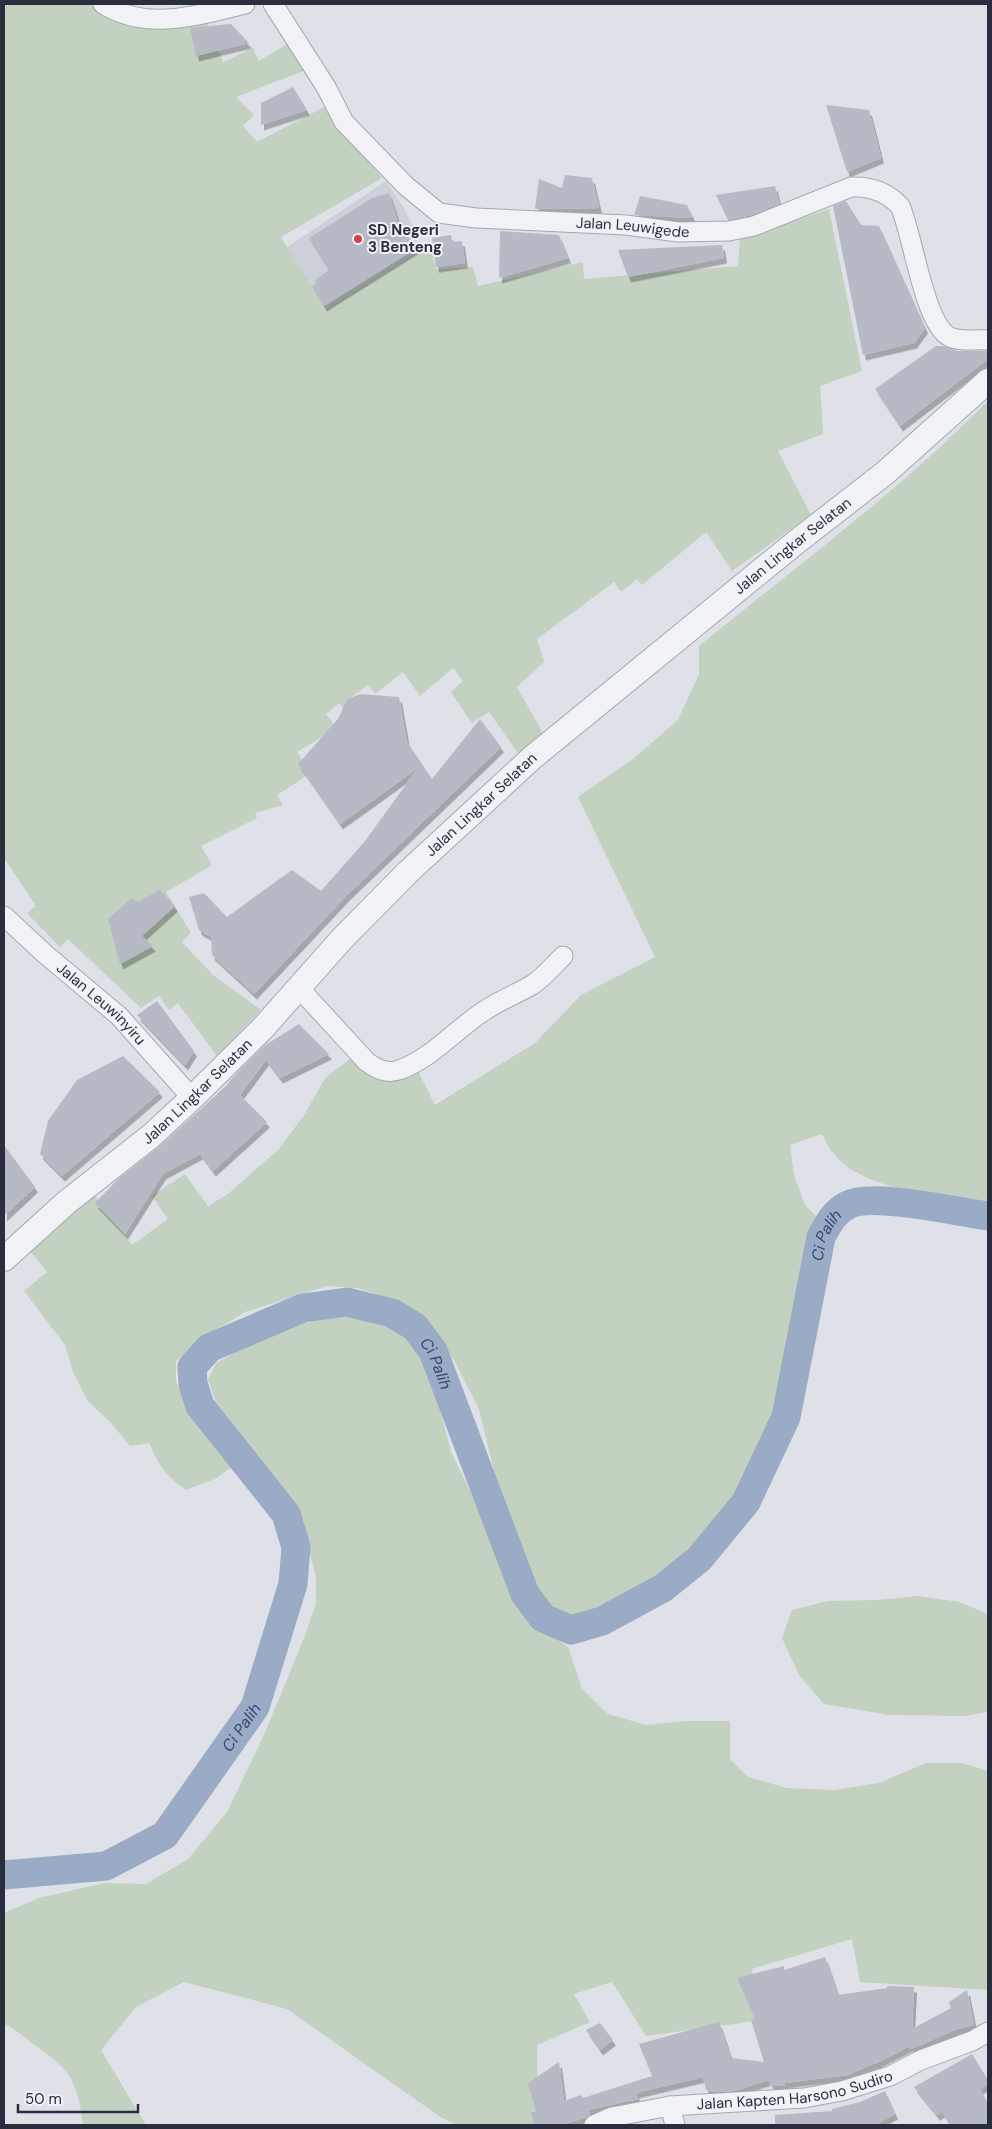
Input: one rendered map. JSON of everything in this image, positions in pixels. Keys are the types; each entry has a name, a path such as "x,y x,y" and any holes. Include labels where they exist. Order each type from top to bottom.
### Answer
{"street":[{"path":"103,4 111,9 148,20 165,20 245,4"},
{"name":"Jalan Leuwigede","path":"273,4 326,87 344,122 406,186 439,213 476,218 626,225 678,232 729,231 754,226 851,187 865,186 893,198 900,206 921,280 936,323 942,332 951,338 988,340"},
{"name":"Jalan Lingkar Selatan","path":"5,1254 151,1136 192,1098 264,1028 341,940 408,872 533,757 795,543 885,473 988,380"},
{"name":"Jalan Leuwinyiru","path":"4,916 119,1016 192,1098"},
{"path":"299,988 366,1062 375,1068 387,1072 399,1070 416,1062 484,1010 533,984 563,956"},
{"name":"Jalan Kapten Harsono Sudiro","path":"594,2125 612,2116 670,2106 804,2098 842,2091 890,2076 921,2060 972,2041 988,2032"},
{"path":"670,2106 675,2125"}],"shaded area":[{"name":"SD Negeri 3 Benteng","path":"386,181 404,208 415,231 418,251 326,308 287,247"}],"green space":[{"path":"4,4 90,4 105,13 205,18 223,62 253,48 259,61 289,43 306,70 236,97 254,115 243,126 257,142 326,106 335,124 382,178 281,237 326,308 430,243 436,269 473,267 478,286 583,262 584,279 738,266 740,237 757,234 829,209 862,371 820,386 823,434 778,451 811,515 732,571 706,532 642,585 637,579 621,592 614,582 537,639 544,662 517,687 544,735 520,756 489,712 472,723 451,692 463,681 453,668 420,696 403,672 375,694 368,685 350,698 358,710 350,717 339,703 326,714 337,728 297,752 311,773 277,795 283,805 255,813 257,818 201,846 212,865 166,892 191,933 182,942 213,975 261,1010 217,1056 178,1003 169,1010 159,996 141,1008 68,939 60,947 27,913 36,906 4,858"},
{"path":"988,401 988,1204 905,1190 864,1176 847,1166 834,1154 822,1134 790,1145 794,1176 805,1205 818,1218 811,1232 803,1260 778,1412 756,1463 734,1502 707,1537 677,1567 599,1611 569,1616 550,1608 537,1592 523,1560 497,1483 479,1409 454,1360 424,1322 397,1301 358,1288 327,1286 245,1312 203,1338 176,1361 176,1382 185,1401 233,1466 215,1479 186,1490 179,1485 163,1470 149,1443 130,1446 111,1423 87,1400 73,1372 65,1345 24,1291 47,1272 29,1250 93,1193 132,1245 168,1219 152,1196 185,1174 208,1206 228,1194 278,1150 305,1114 325,1078 353,1057 381,1080 417,1069 435,1105 535,1043 581,995 655,957 578,797 633,759 678,720 699,674 699,646 883,497"},
{"path":"347,1312 386,1319 402,1330 421,1349 430,1371 451,1452 488,1527 506,1584 526,1615 568,1647 582,1689 608,1714 646,1725 687,1721 730,1721 730,1759 748,1777 787,1788 834,1790 879,1783 926,1763 962,1763 988,1771 988,1990 860,1982 852,1939 752,1969 763,2020 646,2036 612,1982 574,1994 590,2022 537,2045 538,2125 456,2125 439,2116 287,2009 184,1982 136,2007 101,2050 146,2125 83,2125 78,2095 69,2075 53,2059 4,2024 4,1913 39,1898 104,1883 146,1884 188,1859 227,1812 264,1735 302,1643 316,1604 316,1577 304,1530 290,1503 218,1409 208,1380 216,1363 251,1344 303,1324"},
{"path":"918,1596 959,1602 988,1614 988,1712 964,1716 889,1715 824,1704 799,1675 782,1638 792,1610 828,1601 877,1600"}],"building":[{"path":"231,24 249,43 196,56 190,28"},
{"path":"293,87 307,110 261,125 261,103"},
{"path":"826,105 869,110 881,158 847,172"},
{"path":"565,175 592,178 599,208 535,209 539,179 562,188"},
{"path":"775,186 779,204 751,215 728,220 716,195"},
{"name":"SD Negeri 3 Benteng","path":"389,193 398,221 415,249 324,306 312,286 317,283 315,280 329,270 309,238 372,198"},
{"path":"640,196 687,205 693,218 634,215"},
{"path":"846,201 861,225 879,226 925,328 914,343 863,355 833,206"},
{"path":"500,231 559,235 568,258 499,278"},
{"path":"451,235 452,242 462,241 465,263 436,267 432,238"},
{"path":"722,245 724,258 628,277 618,250"},
{"path":"936,346 944,346 958,351 988,351 988,359 900,426 875,389"},
{"path":"361,694 399,697 407,742 432,779 480,719 501,747 346,896 254,994 212,955 211,937 199,930 189,897 204,893 227,917 292,870 321,891 365,841 418,768 340,824 298,764 338,719 347,699"},
{"path":"160,890 175,906 142,936 153,946 120,964 108,919 132,898 138,902"},
{"path":"157,1001 194,1051 185,1065 137,1015"},
{"path":"299,1024 329,1054 280,1078 266,1060 240,1095 267,1122 213,1171 200,1154 163,1174 125,1234 95,1203 118,1179 160,1146 226,1086 264,1046"},
{"path":"123,1056 160,1092 62,1176 40,1154 48,1121 77,1080"},
{"path":"4,1145 35,1187 4,1216"},
{"path":"825,1957 838,1995 887,1988 887,1986 914,1987 912,2029 951,2008 949,2002 967,1990 974,2025 957,2029 911,2049 910,2046 848,2075 785,2083 785,2086 771,2086 769,2080 735,2091 716,2092 706,2090 703,2077 636,2093 638,2099 588,2110 590,2115 587,2117 562,2125 535,2125 531,2113 536,2111 528,2083 559,2062 564,2101 581,2095 583,2098 652,2076 639,2044 719,2022 731,2058 764,2062 751,2020 755,2019 737,1978 784,1966 784,1970"},
{"path":"600,2023 613,2040 600,2050 586,2030"},
{"path":"972,2054 988,2080 988,2084 980,2089 988,2104 988,2125 950,2125 942,2112 937,2115 914,2087"},
{"path":"885,2091 895,2114 875,2125 775,2125 775,2115 832,2111 832,2109 860,2102"}],"waterway":[{"name":"Ci Palih","path":"4,1875 106,1866 165,1835 255,1707 293,1584 296,1547 286,1514 200,1406 193,1384 192,1367 209,1348 303,1308 347,1302 392,1313 415,1327 433,1351 525,1594 543,1618 571,1630 602,1621 663,1588 699,1559 746,1502 786,1417 821,1237 835,1215 848,1205 876,1201 916,1204 988,1216"}],"place":[{"name":"SD Negeri 3 Benteng","path":"358,239"}]}
